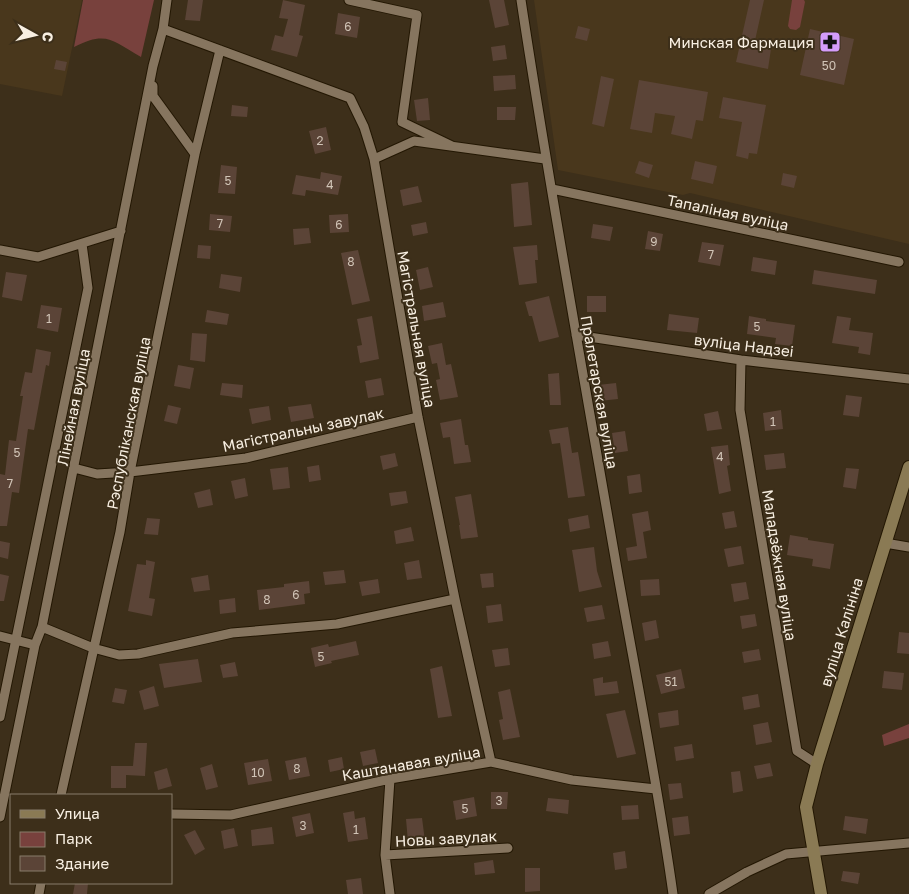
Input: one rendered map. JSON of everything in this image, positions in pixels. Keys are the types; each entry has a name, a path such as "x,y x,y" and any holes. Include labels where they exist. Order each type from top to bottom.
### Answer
{"main road":[{"name":"вуліца Калініна","path":"813,852 806,807 817,764 909,467"},
{"path":"813,852 821,894"}],"street":[{"name":"Лінейная вуліца","path":"1,814 35,645 42,627 153,66 163,29 167,0"},
{"path":"349,0 417,15 402,122 452,146"},
{"name":"Пралетарская вуліца","path":"521,0 545,159 552,190 673,894"},
{"name":"Магістральная вуліца","path":"163,29 350,98 364,127 374,159 418,417 491,762"},
{"name":"Рэспубліканская вуліца","path":"61,794 120,532 130,472 195,154 220,50"},
{"path":"153,66 153,96 195,154"},
{"path":"374,159 414,141 545,159"},
{"name":"Тапаліная вуліца","path":"552,190 899,262"},
{"path":"0,250 38,257 121,231"},
{"name":"Лінейная вуліца","path":"0,717 88,288 82,244"},
{"name":"вуліца Надзеі","path":"576,335 741,360 909,379"},
{"name":"Маладзёжная вуліца","path":"741,360 740,410 797,751 817,764"},
{"name":"Магістральны завулак","path":"74,468 97,474 130,472 246,458 418,417"},
{"path":"885,543 909,547"},
{"path":"42,627 93,648 119,655 138,654 232,633 337,624 455,599"},
{"path":"0,636 35,645"},
{"name":"Каштанавая вуліца","path":"172,814 231,815 390,779 491,762 572,780 656,788"},
{"path":"390,779 385,855 390,894"},
{"path":"709,894 746,872 786,854 909,843"},
{"name":"Новы завулак","path":"385,855 508,848"}],"shaded area":[{"path":"0,0 82,0 62,96 0,84"},
{"path":"534,0 909,0 909,244 690,193 683,195 558,170"}],"green space":[{"path":"83,0 154,0 141,57 116,42 102,38 74,47"},
{"path":"792,0 804,0 805,2 800,27 796,30 790,29 788,26"},
{"path":"909,724 909,738 884,746 882,735"}],"building":[{"path":"188,0 203,0 200,21 185,20"},
{"path":"283,0 305,5 299,35 303,36 297,57 271,50 275,35 283,37 288,19 279,18"},
{"path":"489,0 504,0 509,25 495,28"},
{"path":"750,0 764,0 754,45 771,49 768,69 736,62"},
{"path":"338,13 360,17 357,38 335,34"},
{"path":"578,26 590,29 587,41 575,38"},
{"path":"810,29 854,39 844,85 800,75"},
{"path":"505,45 507,59 493,61 491,47"},
{"path":"56,60 67,62 65,71 54,69"},
{"path":"515,75 516,89 494,91 493,76"},
{"path":"601,76 614,79 604,127 592,124"},
{"path":"639,80 708,92 703,121 696,120 692,139 671,134 675,116 655,113 652,133 630,129"},
{"path":"723,97 766,105 757,154 749,153 748,159 736,156 742,122 719,118"},
{"path":"428,98 430,120 417,121 414,100"},
{"path":"232,105 248,107 247,117 231,116"},
{"path":"497,107 516,107 515,120 497,120"},
{"path":"326,127 331,150 315,154 309,131"},
{"path":"639,161 653,165 649,178 635,173"},
{"path":"695,161 717,166 713,184 691,179"},
{"path":"221,165 237,167 235,194 218,193"},
{"path":"321,172 342,176 338,195 306,190 305,196 292,194 296,175 320,179"},
{"path":"783,173 797,176 794,188 781,185"},
{"path":"528,182 532,225 514,227 511,184"},
{"path":"418,186 422,202 403,206 400,190"},
{"path":"210,214 232,216 230,232 209,230"},
{"path":"348,214 349,232 330,233 329,215"},
{"path":"426,222 428,233 413,236 411,225"},
{"path":"593,224 613,227 610,241 591,238"},
{"path":"309,228 311,243 294,245 293,229"},
{"path":"648,231 663,234 660,251 645,249"},
{"path":"702,242 724,245 720,266 698,262"},
{"path":"198,245 211,246 210,259 197,258"},
{"path":"537,245 538,260 535,260 537,283 519,285 513,247"},
{"path":"358,250 370,301 352,305 341,253"},
{"path":"753,257 777,261 775,275 751,271"},
{"path":"428,267 433,287 420,290 416,270"},
{"path":"814,270 877,280 875,294 812,284"},
{"path":"6,272 27,275 22,301 2,297"},
{"path":"221,274 242,277 240,292 219,288"},
{"path":"549,296 559,337 539,342 532,316 529,316 525,302"},
{"path":"587,296 606,296 606,312 587,312"},
{"path":"443,302 446,317 424,321 422,306"},
{"path":"41,305 62,308 58,332 37,328"},
{"path":"207,310 229,314 227,325 205,322"},
{"path":"669,314 699,318 697,333 667,330"},
{"path":"372,316 379,359 360,363 357,346 362,345 357,319"},
{"path":"749,316 766,319 766,321 795,325 792,346 775,344 776,338 747,334"},
{"path":"837,316 851,318 849,330 873,333 870,355 858,353 859,347 832,343"},
{"path":"192,333 207,334 205,362 190,360"},
{"path":"442,343 446,365 451,364 458,397 440,400 436,380 440,379 437,363 432,364 428,346"},
{"path":"36,349 51,352 49,366 46,365 34,430 28,429 19,493 12,492 7,526 0,526 0,474 5,475 9,440 16,441 23,396 20,396 25,372 32,373"},
{"path":"178,365 194,368 190,389 174,386"},
{"path":"559,373 561,405 550,405 548,374"},
{"path":"381,378 384,395 368,398 365,381"},
{"path":"222,383 243,385 242,398 220,395"},
{"path":"616,383 618,399 599,401 598,385"},
{"path":"846,395 862,397 859,417 843,415"},
{"path":"311,404 314,418 291,422 288,407"},
{"path":"168,405 181,408 177,424 164,421"},
{"path":"269,406 271,420 252,424 249,409"},
{"path":"781,410 783,429 765,431 763,413"},
{"path":"718,411 722,429 707,431 704,414"},
{"path":"461,419 465,445 468,445 471,462 454,464 450,437 443,438 440,423"},
{"path":"568,427 572,453 578,452 585,496 568,498 560,443 552,444 549,430"},
{"path":"625,431 628,451 615,453 612,433"},
{"path":"728,445 730,465 727,466 731,491 719,494 711,447"},
{"path":"395,453 398,466 383,470 380,456"},
{"path":"784,453 786,468 766,470 764,455"},
{"path":"319,465 321,480 309,482 307,467"},
{"path":"288,467 290,488 273,490 270,469"},
{"path":"846,468 859,469 856,489 843,487"},
{"path":"640,474 642,492 629,494 627,476"},
{"path":"245,478 248,496 235,499 231,481"},
{"path":"210,489 213,505 198,508 194,493"},
{"path":"406,491 408,503 391,506 389,493"},
{"path":"471,494 478,537 461,539 455,497"},
{"path":"648,511 651,530 643,532 647,558 628,561 626,548 637,546 632,514"},
{"path":"734,511 737,527 725,529 722,513"},
{"path":"588,515 590,528 570,532 568,519"},
{"path":"147,518 160,519 158,535 144,534"},
{"path":"411,527 414,541 396,544 394,531"},
{"path":"790,535 834,544 830,569 812,566 813,559 787,555"},
{"path":"0,541 10,543 8,559 0,557"},
{"path":"741,546 744,564 728,567 724,549"},
{"path":"594,547 597,571 602,587 579,592 572,550"},
{"path":"146,560 155,562 149,598 155,599 152,616 128,611 137,564 146,565"},
{"path":"419,560 422,578 407,580 404,563"},
{"path":"344,570 346,583 325,585 323,572"},
{"path":"493,573 494,587 482,588 480,574"},
{"path":"0,574 9,576 4,601 0,601"},
{"path":"208,575 210,590 194,592 191,578"},
{"path":"378,579 380,593 362,596 359,582"},
{"path":"659,579 660,595 641,596 640,580"},
{"path":"309,581 310,593 304,594 305,604 259,610 257,590 284,587 284,584"},
{"path":"746,582 749,599 734,602 731,584"},
{"path":"235,598 236,612 220,614 219,600"},
{"path":"501,604 503,621 488,623 486,606"},
{"path":"602,605 605,619 587,622 584,608"},
{"path":"755,614 757,626 742,629 740,616"},
{"path":"656,620 659,638 645,641 642,623"},
{"path":"899,632 909,633 909,654 897,653"},
{"path":"356,641 359,655 331,661 332,663 315,667 311,648 328,644 329,647"},
{"path":"608,641 611,656 594,659 592,644"},
{"path":"508,648 510,665 495,667 492,650"},
{"path":"759,649 761,660 744,663 742,652"},
{"path":"198,659 202,682 164,688 159,664"},
{"path":"235,662 238,676 223,678 220,665"},
{"path":"442,666 452,716 438,718 430,669"},
{"path":"681,669 685,688 661,694 656,675"},
{"path":"884,671 904,673 902,690 882,688"},
{"path":"603,677 603,683 617,681 619,693 595,696 593,679"},
{"path":"154,686 159,706 144,710 139,691"},
{"path":"115,688 127,690 124,704 112,702"},
{"path":"510,689 520,737 503,740 499,720 503,719 498,692"},
{"path":"758,694 760,707 744,710 742,697"},
{"path":"625,710 636,754 617,758 606,714"},
{"path":"678,710 679,725 660,728 658,713"},
{"path":"768,722 772,742 756,745 753,725"},
{"path":"135,743 147,743 145,776 126,775 126,788 111,788 111,766 133,766"},
{"path":"692,744 694,758 676,761 674,747"},
{"path":"375,749 378,763 363,766 360,752"},
{"path":"306,757 310,776 289,780 285,761"},
{"path":"342,757 344,769 330,772 328,760"},
{"path":"268,759 272,781 248,785 244,763"},
{"path":"770,763 773,776 757,779 754,766"},
{"path":"212,764 218,787 206,790 200,768"},
{"path":"167,768 172,786 158,790 154,772"},
{"path":"740,771 743,791 733,793 731,772"},
{"path":"681,783 683,798 670,800 668,784"},
{"path":"491,792 508,792 507,809 491,809"},
{"path":"474,797 477,816 456,820 453,801"},
{"path":"548,798 569,800 568,814 546,811"},
{"path":"638,805 639,819 622,820 621,806"},
{"path":"354,811 355,819 365,817 368,839 348,842 343,813"},
{"path":"310,813 314,833 296,837 292,817"},
{"path":"688,816 690,834 674,836 672,818"},
{"path":"845,816 868,819 866,834 843,830"},
{"path":"422,818 425,841 408,842 406,819"},
{"path":"272,827 274,844 252,846 251,830"},
{"path":"234,828 238,846 224,849 221,831"},
{"path":"195,830 205,849 195,855 184,835"},
{"path":"625,851 627,868 615,870 613,853"},
{"path":"493,860 495,873 475,875 474,863"},
{"path":"525,868 540,868 540,891 525,892"},
{"path":"843,871 860,873 858,884 841,881"},
{"path":"361,878 363,894 348,894 346,880"},
{"path":"75,884 88,884 87,894 73,894"}],"place":[{"name":"Минская Фармация","path":"830,42"}]}
